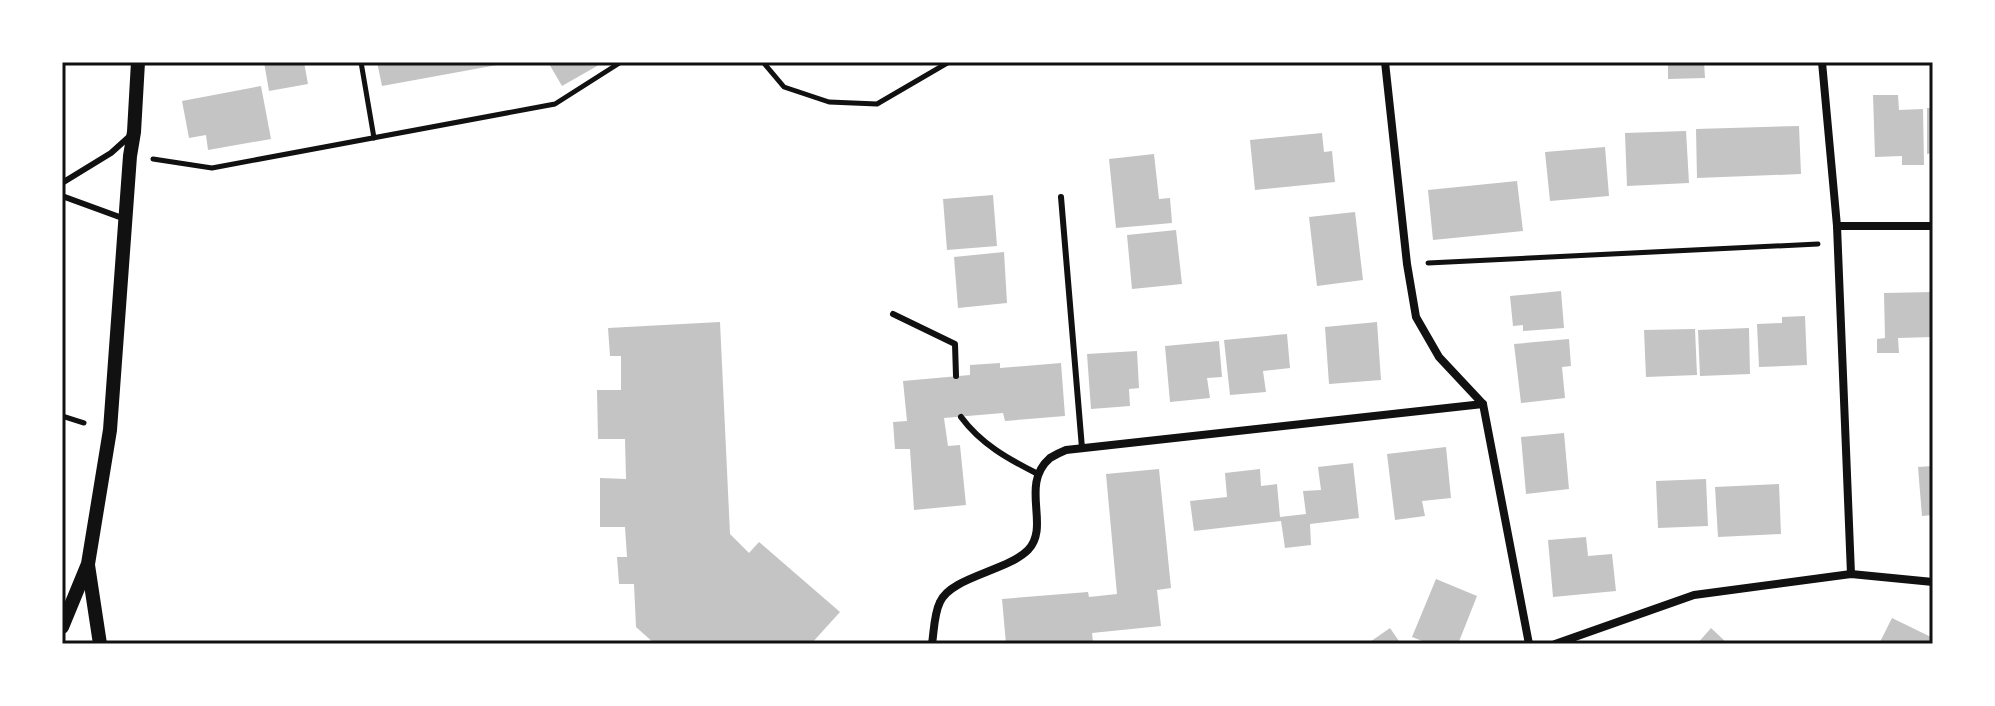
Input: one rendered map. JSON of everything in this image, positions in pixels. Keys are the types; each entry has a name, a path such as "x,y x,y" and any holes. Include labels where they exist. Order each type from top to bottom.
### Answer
{"street":[{"path":"62,627 88,564 110,430 138,62"},
{"path":"1385,62 1407,264 1416,317 1439,357 1483,404 1529,644"},
{"path":"1822,62 1837,226 1851,574"},
{"path":"1837,226 1933,226"},
{"path":"932,644 940,601 953,586 994,570 1028,550 1037,531 1034,492 1038,474 1050,458 1066,450 1483,404"},
{"path":"88,564 100,644"},
{"path":"1555,644 1694,595 1851,574 1933,582"}],"lane":[{"path":"62,183 111,153 134,132"},
{"path":"62,196 125,219"},
{"path":"1061,197 1082,448"},
{"path":"893,314 955,344 956,376"},
{"path":"961,417 973,432 996,450 1038,474"}],"path":[{"path":"361,62 374,138"},
{"path":"130,156 212,168 555,104 621,62"},
{"path":"763,62 784,87 829,102 877,104 949,62"},
{"path":"1407,264 1837,243"}],"building":[{"path":"264,62 304,62 308,84 269,91"},
{"path":"377,62 497,62 497,65 382,86"},
{"path":"548,62 604,62 562,86"},
{"path":"1704,62 1705,78 1668,79 1668,63"},
{"path":"261,86 271,139 208,150 206,135 189,138 182,101"},
{"path":"1873,95 1898,95 1899,110 1923,109 1924,165 1902,165 1902,156 1875,157"},
{"path":"1927,108 1933,108 1933,153 1927,154"},
{"path":"1799,126 1801,174 1697,178 1696,129"},
{"path":"1686,131 1689,183 1627,186 1625,133"},
{"path":"1322,133 1324,152 1332,151 1335,182 1255,190 1250,140"},
{"path":"1605,147 1609,196 1550,201 1545,152"},
{"path":"1154,154 1159,199 1170,198 1172,223 1116,228 1109,159"},
{"path":"1517,181 1523,231 1433,240 1428,190"},
{"path":"993,195 997,246 947,250 943,199"},
{"path":"1355,212 1363,280 1317,286 1309,217"},
{"path":"1176,230 1182,284 1132,289 1127,235"},
{"path":"1004,252 1007,303 958,308 954,257"},
{"path":"1561,291 1564,328 1523,331 1523,325 1513,326 1510,296"},
{"path":"1933,292 1933,337 1898,338 1899,353 1877,353 1877,339 1885,338 1884,293"},
{"path":"1805,316 1807,365 1759,367 1757,324 1782,323 1782,317"},
{"path":"720,322 730,534 749,553 759,542 840,612 811,644 655,644 636,627 634,584 619,584 617,557 627,557 625,527 600,527 600,478 626,479 625,439 598,439 597,390 621,390 621,356 610,356 608,328"},
{"path":"1377,322 1381,380 1329,384 1325,327"},
{"path":"1749,328 1750,374 1700,376 1698,330"},
{"path":"1695,329 1697,375 1646,377 1644,330"},
{"path":"1287,334 1290,368 1263,371 1266,392 1230,395 1224,340"},
{"path":"1569,339 1571,366 1562,367 1565,398 1521,403 1514,344"},
{"path":"1219,341 1222,377 1207,378 1210,398 1170,402 1165,346"},
{"path":"1137,351 1139,388 1129,389 1130,406 1091,409 1087,354"},
{"path":"1000,363 1000,368 1061,363 1065,416 1005,421 1003,413 944,418 948,446 960,445 966,505 914,510 910,449 895,449 893,422 907,421 903,381 970,375 970,365"},
{"path":"1564,433 1569,489 1526,494 1521,437"},
{"path":"1446,447 1451,498 1422,501 1425,516 1395,520 1387,454"},
{"path":"1353,463 1359,518 1310,524 1311,545 1285,548 1281,521 1194,531 1190,501 1227,497 1225,473 1260,469 1261,486 1277,484 1280,517 1306,514 1303,491 1321,490 1318,467"},
{"path":"1933,466 1933,515 1922,516 1918,467"},
{"path":"1159,469 1171,588 1157,590 1161,626 1092,633 1093,642 1006,644 1002,599 1088,592 1089,597 1117,594 1106,474"},
{"path":"1706,479 1708,526 1658,528 1656,481"},
{"path":"1779,484 1781,534 1718,537 1715,487"},
{"path":"1586,537 1588,556 1612,554 1616,591 1553,597 1548,540"},
{"path":"1436,579 1477,596 1458,644 1430,644 1412,637"},
{"path":"1892,618 1933,638 1933,644 1879,644"},
{"path":"1390,628 1401,644 1367,644"},
{"path":"1711,628 1728,644 1697,644"}]}
